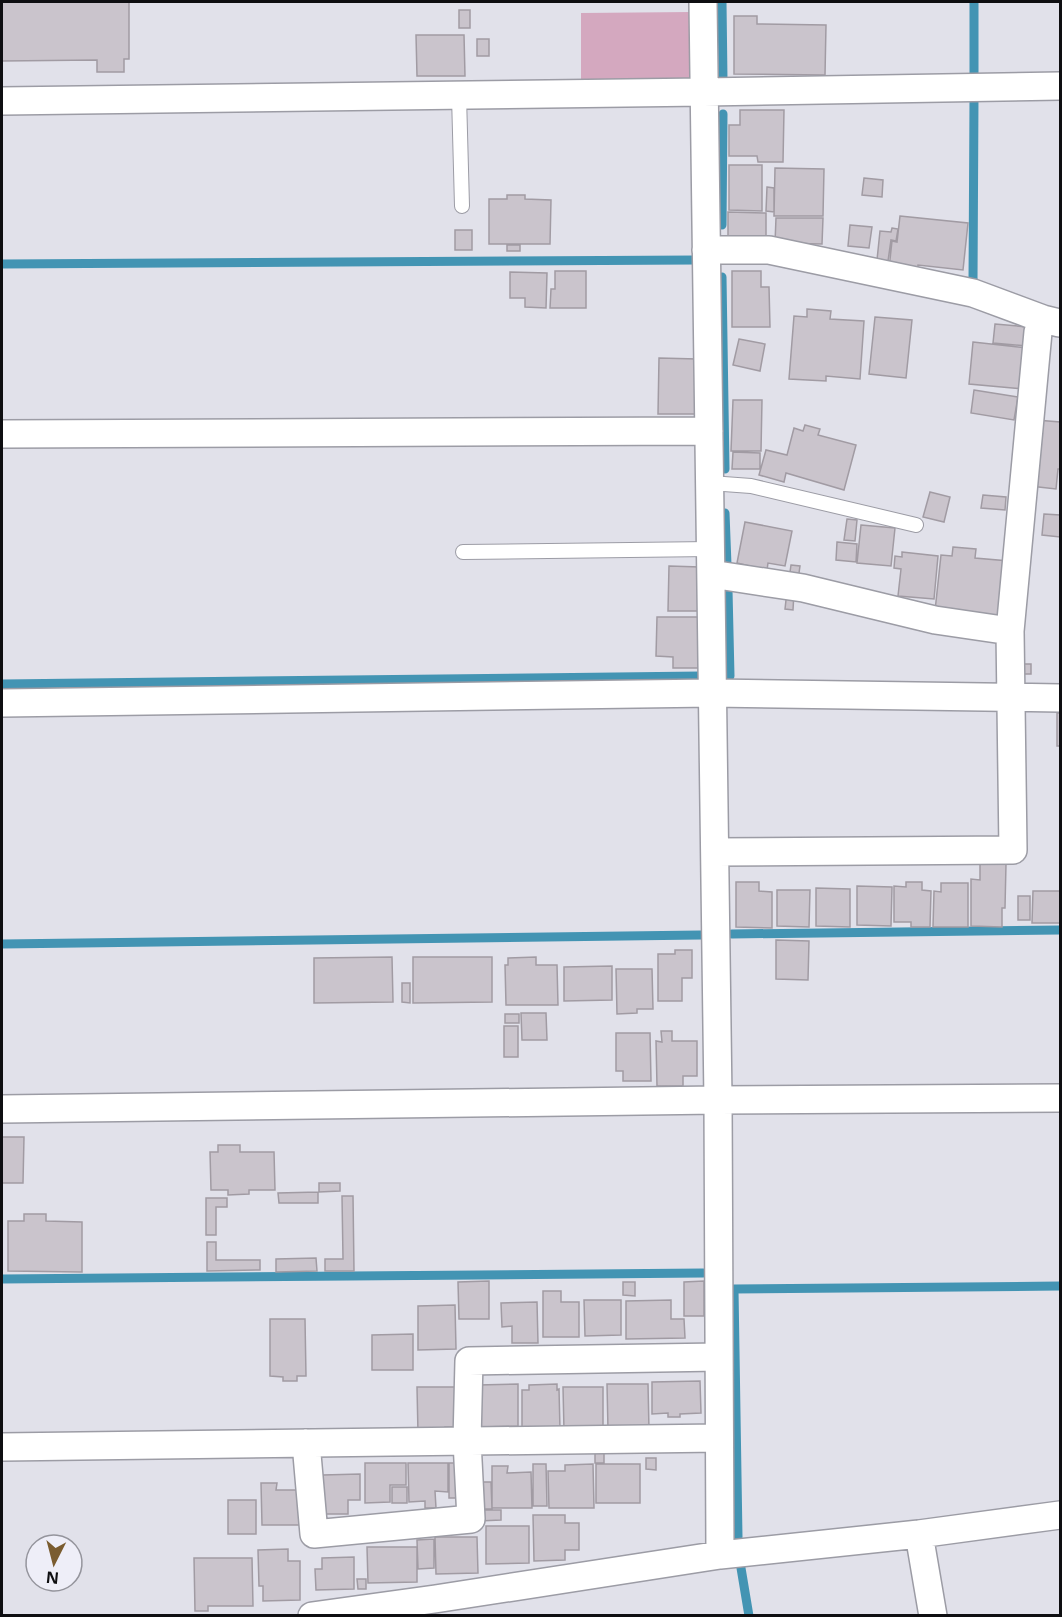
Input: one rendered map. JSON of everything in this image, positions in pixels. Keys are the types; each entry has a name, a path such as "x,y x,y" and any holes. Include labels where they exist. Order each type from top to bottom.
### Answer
{"street":[{"path":"703,2 718,1100 720,1556"},
{"path":"2,101 1060,86"},
{"path":"706,250 768,250 973,293 1052,321"},
{"path":"715,852 1013,850 1010,631 1038,332 1052,321"},
{"path":"2,434 709,431"},
{"path":"711,561 803,588 935,620 1010,631"},
{"path":"2,703 712,693 1060,698"},
{"path":"2,1109 1060,1098"},
{"path":"306,1443 314,1534 471,1519 467,1442 469,1361 719,1357"},
{"path":"2,1447 719,1438"},
{"path":"312,1616 436,1607 720,1556 920,1534 1060,1515"},
{"path":"920,1534 933,1616"}],"lane":[{"path":"459,96 462,206"},
{"path":"710,483 751,486 916,525"},
{"path":"463,552 711,561"}],"shaded area":[{"path":"691,12 692,87 581,88 581,13"}],"building":[{"path":"2,2 129,2 129,59 124,59 124,72 97,72 97,60 2,61"},
{"path":"459,10 470,10 470,28 459,28"},
{"path":"734,16 757,16 757,24 826,25 825,75 734,74"},
{"path":"416,35 464,35 465,76 417,76"},
{"path":"477,39 489,39 489,56 477,56"},
{"path":"740,110 784,110 783,162 758,162 757,156 729,156 729,125 740,125"},
{"path":"729,165 762,165 762,211 729,210"},
{"path":"775,168 824,169 823,216 774,216"},
{"path":"864,178 883,180 882,197 862,195"},
{"path":"767,187 774,188 774,212 766,211"},
{"path":"507,195 525,195 525,199 551,200 550,244 489,244 489,199 507,199"},
{"path":"728,212 766,213 766,240 728,239"},
{"path":"900,216 968,223 963,270 918,265 917,272 889,269 892,241 897,242"},
{"path":"776,218 823,218 822,244 775,243"},
{"path":"850,225 872,227 869,248 848,246"},
{"path":"892,228 898,229 896,241 891,240 888,261 877,260 880,231 891,232"},
{"path":"455,230 472,230 472,250 455,250"},
{"path":"507,245 520,245 520,251 507,251"},
{"path":"555,271 586,271 586,308 550,308 551,289 555,289"},
{"path":"732,271 761,271 761,287 769,287 770,327 732,327"},
{"path":"510,272 547,273 546,308 525,307 525,298 510,298"},
{"path":"807,309 831,311 830,319 864,321 860,379 826,376 826,381 789,379 794,316 807,317"},
{"path":"875,317 912,320 906,378 869,374"},
{"path":"995,324 1028,327 1027,346 993,343"},
{"path":"739,339 765,344 760,371 733,365"},
{"path":"973,342 1027,348 1023,389 969,384"},
{"path":"659,358 697,359 697,414 658,414"},
{"path":"974,390 1018,397 1014,420 971,413"},
{"path":"733,400 762,400 761,451 731,451"},
{"path":"1036,420 1060,422 1060,469 1058,469 1056,489 1030,486"},
{"path":"805,425 820,429 818,435 856,445 844,490 786,473 784,482 759,475 766,450 787,455 794,428 803,431"},
{"path":"733,452 760,453 760,469 732,469"},
{"path":"930,492 950,497 944,522 923,517"},
{"path":"983,495 1006,497 1005,510 981,508"},
{"path":"1044,514 1060,515 1060,537 1042,535"},
{"path":"847,519 857,520 855,541 844,540"},
{"path":"745,522 792,531 785,566 768,563 767,570 737,563"},
{"path":"861,525 895,528 891,566 857,563"},
{"path":"837,542 857,544 856,562 836,560"},
{"path":"953,547 976,549 975,558 1009,561 1004,618 935,611 941,555 952,556"},
{"path":"902,552 938,556 934,599 898,596 901,569 894,568 895,556 902,557"},
{"path":"791,565 800,566 798,580 789,579"},
{"path":"669,566 700,567 700,611 668,611"},
{"path":"787,591 794,592 793,610 785,609"},
{"path":"657,617 699,617 699,668 673,668 673,657 656,656"},
{"path":"1022,664 1031,664 1031,674 1022,674"},
{"path":"1057,713 1060,713 1060,746 1057,746"},
{"path":"980,863 1006,864 1002,927 971,926 971,879 980,880"},
{"path":"736,882 759,882 759,891 772,892 772,928 736,927"},
{"path":"906,882 922,882 922,890 931,891 930,927 911,927 911,922 894,922 894,886 906,887"},
{"path":"941,883 968,883 968,927 933,927 934,891 941,892"},
{"path":"857,886 892,887 891,926 857,925"},
{"path":"816,888 850,889 850,927 816,926"},
{"path":"777,890 810,890 809,927 777,926"},
{"path":"1033,891 1060,891 1060,923 1032,923"},
{"path":"1018,896 1030,896 1030,920 1018,920"},
{"path":"776,940 809,941 808,980 776,979"},
{"path":"675,950 692,950 692,978 682,978 682,1001 658,1001 658,954 675,954"},
{"path":"392,957 393,1002 314,1003 314,958"},
{"path":"413,957 492,957 492,1002 413,1003"},
{"path":"536,957 536,965 557,965 558,1005 506,1005 505,965 508,965 508,958"},
{"path":"612,966 612,1000 564,1001 564,967"},
{"path":"616,969 652,969 653,1009 637,1009 637,1013 617,1014"},
{"path":"402,983 410,983 410,1003 402,1002"},
{"path":"521,1013 546,1013 547,1040 522,1040"},
{"path":"505,1014 519,1014 519,1023 505,1023"},
{"path":"504,1026 518,1026 518,1057 504,1057"},
{"path":"661,1031 672,1031 672,1041 697,1041 697,1076 683,1076 683,1086 657,1086 656,1041 662,1042"},
{"path":"616,1033 650,1033 651,1081 623,1081 623,1071 616,1071"},
{"path":"2,1137 24,1137 23,1183 2,1183"},
{"path":"218,1145 240,1145 240,1152 274,1152 275,1190 249,1190 249,1194 228,1195 228,1190 211,1190 210,1152 218,1152"},
{"path":"319,1183 340,1183 340,1191 319,1192"},
{"path":"318,1192 318,1203 279,1203 278,1193"},
{"path":"342,1196 353,1196 354,1271 325,1271 325,1259 343,1259"},
{"path":"206,1198 227,1198 227,1207 216,1207 216,1235 206,1235"},
{"path":"24,1214 46,1214 46,1221 82,1222 82,1272 8,1271 8,1221 24,1221"},
{"path":"207,1242 216,1242 216,1260 260,1260 260,1270 207,1271"},
{"path":"316,1258 317,1271 276,1272 276,1259"},
{"path":"489,1281 489,1319 459,1319 458,1282"},
{"path":"704,1281 704,1316 684,1316 684,1282"},
{"path":"623,1282 635,1282 635,1296 623,1295"},
{"path":"543,1291 561,1291 561,1302 579,1302 579,1337 543,1337"},
{"path":"584,1300 621,1300 621,1335 585,1336"},
{"path":"671,1300 671,1319 684,1319 685,1338 626,1339 626,1301"},
{"path":"537,1302 538,1343 512,1343 512,1326 502,1327 501,1303"},
{"path":"455,1305 456,1349 418,1350 418,1306"},
{"path":"270,1319 305,1319 306,1376 297,1376 297,1381 283,1381 283,1377 270,1376"},
{"path":"413,1334 413,1370 372,1370 372,1335"},
{"path":"700,1381 701,1413 680,1414 680,1417 668,1417 668,1413 652,1414 652,1382"},
{"path":"518,1384 518,1426 479,1427 478,1385"},
{"path":"557,1384 560,1430 522,1431 522,1390 529,1390 529,1385"},
{"path":"607,1384 648,1384 649,1430 608,1430"},
{"path":"417,1387 457,1387 458,1427 445,1427 445,1432 418,1433"},
{"path":"563,1387 603,1387 603,1431 564,1431"},
{"path":"595,1453 604,1453 604,1463 595,1463"},
{"path":"646,1458 656,1458 656,1470 646,1469"},
{"path":"365,1463 406,1463 406,1485 390,1485 390,1502 365,1503"},
{"path":"408,1463 448,1463 448,1492 435,1491 436,1508 425,1508 425,1501 409,1502"},
{"path":"449,1463 460,1463 461,1498 449,1498"},
{"path":"533,1464 546,1464 547,1506 533,1506"},
{"path":"593,1464 594,1508 549,1508 548,1471 565,1471 565,1465"},
{"path":"596,1464 640,1464 640,1503 596,1503"},
{"path":"492,1466 508,1466 507,1473 531,1472 532,1508 492,1508"},
{"path":"360,1474 360,1500 348,1500 348,1514 324,1514 323,1475"},
{"path":"479,1482 491,1482 492,1509 479,1509"},
{"path":"261,1483 277,1483 276,1490 299,1490 300,1525 262,1525"},
{"path":"392,1487 407,1487 407,1503 392,1503"},
{"path":"228,1500 256,1500 256,1534 228,1534"},
{"path":"479,1510 501,1510 501,1520 479,1521"},
{"path":"533,1515 565,1515 565,1523 579,1523 579,1550 565,1550 565,1560 534,1561"},
{"path":"486,1526 529,1526 529,1563 486,1564"},
{"path":"435,1537 477,1537 478,1573 436,1574"},
{"path":"434,1539 434,1568 418,1569 417,1540"},
{"path":"367,1547 417,1547 417,1582 368,1583"},
{"path":"288,1549 288,1561 300,1561 300,1600 263,1601 263,1586 259,1586 258,1550"},
{"path":"354,1557 354,1589 316,1590 315,1569 322,1569 322,1558"},
{"path":"194,1558 252,1558 253,1606 208,1606 208,1611 195,1611"},
{"path":"357,1579 366,1579 366,1589 358,1589"}],"waterway":[{"path":"722,2 723,80"},
{"path":"974,2 974,76"},
{"path":"973,282 974,98"},
{"path":"722,225 723,114"},
{"path":"2,264 696,260"},
{"path":"722,277 725,469"},
{"path":"725,513 727,565"},
{"path":"727,676 730,676 728,590"},
{"path":"2,684 701,676"},
{"path":"732,934 1060,930"},
{"path":"2,944 701,935"},
{"path":"2,1279 703,1273"},
{"path":"738,1537 734,1289 1060,1286"},
{"path":"741,1568 749,1616"}]}
